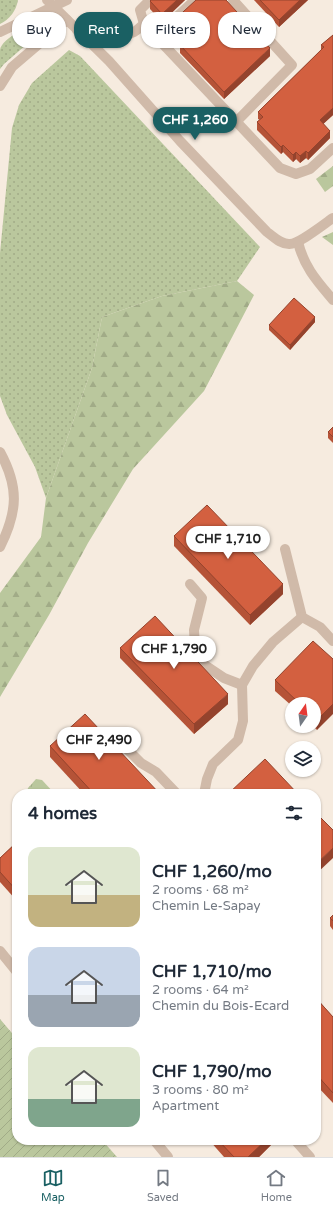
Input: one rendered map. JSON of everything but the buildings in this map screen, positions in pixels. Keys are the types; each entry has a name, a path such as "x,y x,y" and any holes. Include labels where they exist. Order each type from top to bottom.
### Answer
{"street":[{"path":"0,32 50,3 67,0"},
{"path":"141,14 140,10 150,0"},
{"path":"182,12 195,0"},
{"path":"233,0 292,65 236,122"},
{"path":"50,3 74,27"},
{"path":"0,86 12,68 67,20"},
{"path":"133,33 141,27"},
{"path":"96,48 180,141 277,241 290,244 298,242 333,218"},
{"path":"165,48 280,168 296,174 310,169 333,148"},
{"path":"298,242 309,271 333,300"},
{"path":"0,452 10,472 14,507 6,534 0,547"},
{"path":"285,549 302,617 320,627 333,641"},
{"path":"190,584 202,598 194,630 196,647 203,664 224,678 242,685"},
{"path":"205,789 213,764 238,740 243,721 242,685 253,666 273,642 302,617"},
{"path":"119,740 142,763 156,772 172,789"},
{"path":"0,951 12,966"},
{"path":"158,1145 168,1157"},
{"path":"299,1145 310,1157"}],"green space":[{"path":"0,0 18,0 16,8 12,14 7,20 0,24"},
{"path":"12,36 12,48 22,48 0,69 0,50 6,41"},
{"path":"69,50 80,56 260,247 237,281 162,296 102,317 92,368 46,498 35,467 7,415 0,396 0,253 12,128 19,105 32,83"},
{"path":"333,166 333,186 325,192 316,179"},
{"path":"333,232 333,245 322,237"},
{"path":"237,281 254,295 204,391 133,469 88,543 49,615 0,697 0,593 41,537 46,498 92,368 102,317 162,296"},
{"path":"36,779 42,780 50,789 28,789"},
{"path":"0,1019 12,1033 12,1145 106,1145 117,1157 0,1157"}]}
